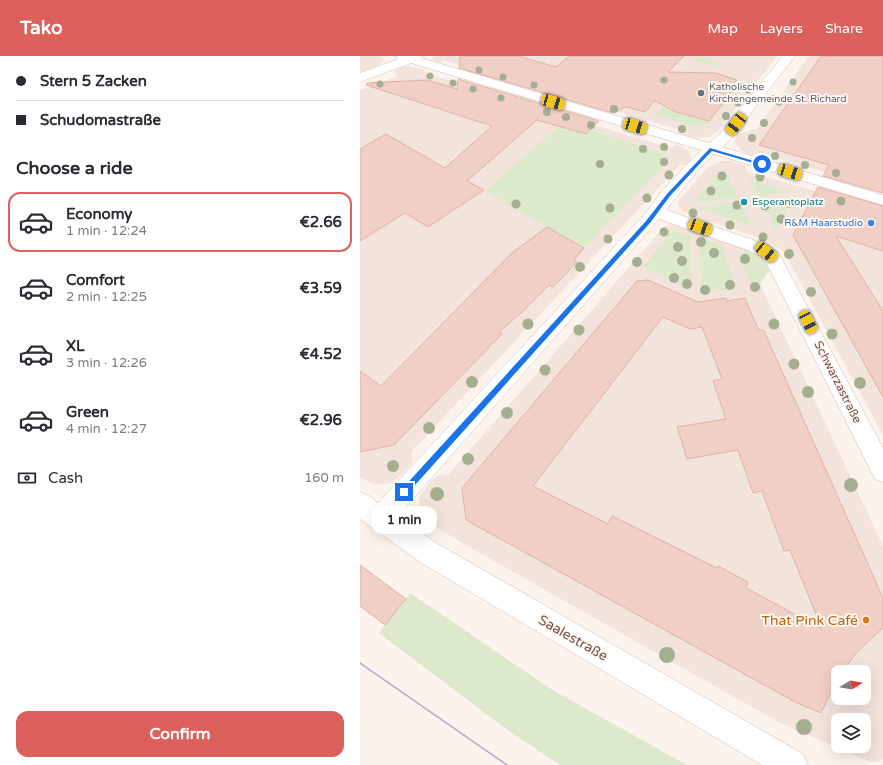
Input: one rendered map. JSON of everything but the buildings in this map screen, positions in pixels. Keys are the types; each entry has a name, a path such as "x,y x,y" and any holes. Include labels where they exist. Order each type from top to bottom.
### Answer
{"street":[{"path":"369,511 656,212 673,189 725,137 789,56"},
{"path":"360,78 409,57 883,200"},
{"name":"Schwarzastraße","path":"656,212 752,246 766,252 773,258 883,471"},
{"name":"Saalestraße","path":"369,511 429,553 792,765"}],"shaded area":[{"path":"360,56 379,56 384,60 378,66 360,72"},
{"path":"433,56 777,56 717,132 709,137 698,138 684,135 684,131 446,61 437,62 433,60"},
{"path":"809,56 883,56 883,189 759,153 752,155 742,151 734,142 738,134 757,129"},
{"path":"406,66 424,70 426,73 670,148 677,144 689,151 692,158 688,165 680,165 412,451 412,464 390,483 375,485 360,477 360,90 398,76 393,71"},
{"path":"722,161 731,161 745,165 747,171 883,211 883,435 784,252 767,241 684,212 680,208 678,203 680,199 708,167"},
{"path":"669,224 677,225 748,250 758,255 770,269 760,284 883,546 883,759 876,762 868,761 849,753 871,753 871,713 831,713 831,745 780,723 426,521 418,510 420,496 436,476 449,474 664,227"}],"green space":[{"path":"697,57 724,63 720,67 693,61"},
{"path":"663,107 714,121 712,123 692,126 655,115"},
{"path":"564,122 666,154 670,159 584,248 485,191"},
{"path":"721,174 729,176 732,183 729,183 739,197 694,203 717,175"},
{"path":"748,179 791,192 757,196"},
{"path":"795,196 776,231 770,221 773,220 771,215 767,215 759,200"},
{"path":"740,202 752,226 697,207"},
{"path":"673,230 690,236 691,290 643,267"},
{"path":"699,238 722,246 736,288 702,293"},
{"path":"745,250 762,259 769,269 759,284 761,290 754,291 738,255 743,255"},
{"path":"410,593 554,691 687,765 560,765 506,729 379,633"}],"tram line":[{"path":"360,663 507,765"}],"place":[{"name":"Katholische Kirchengemeinde St. Richard","path":"701,93"},
{"name":"Esperantoplatz","path":"744,202"},
{"name":"R&M Haarstudio","path":"871,223"},
{"name":"That Pink Café","path":"866,620"}],"route":[{"path":"404,492 648,222 668,195 699,160 712,149 762,164"}]}
